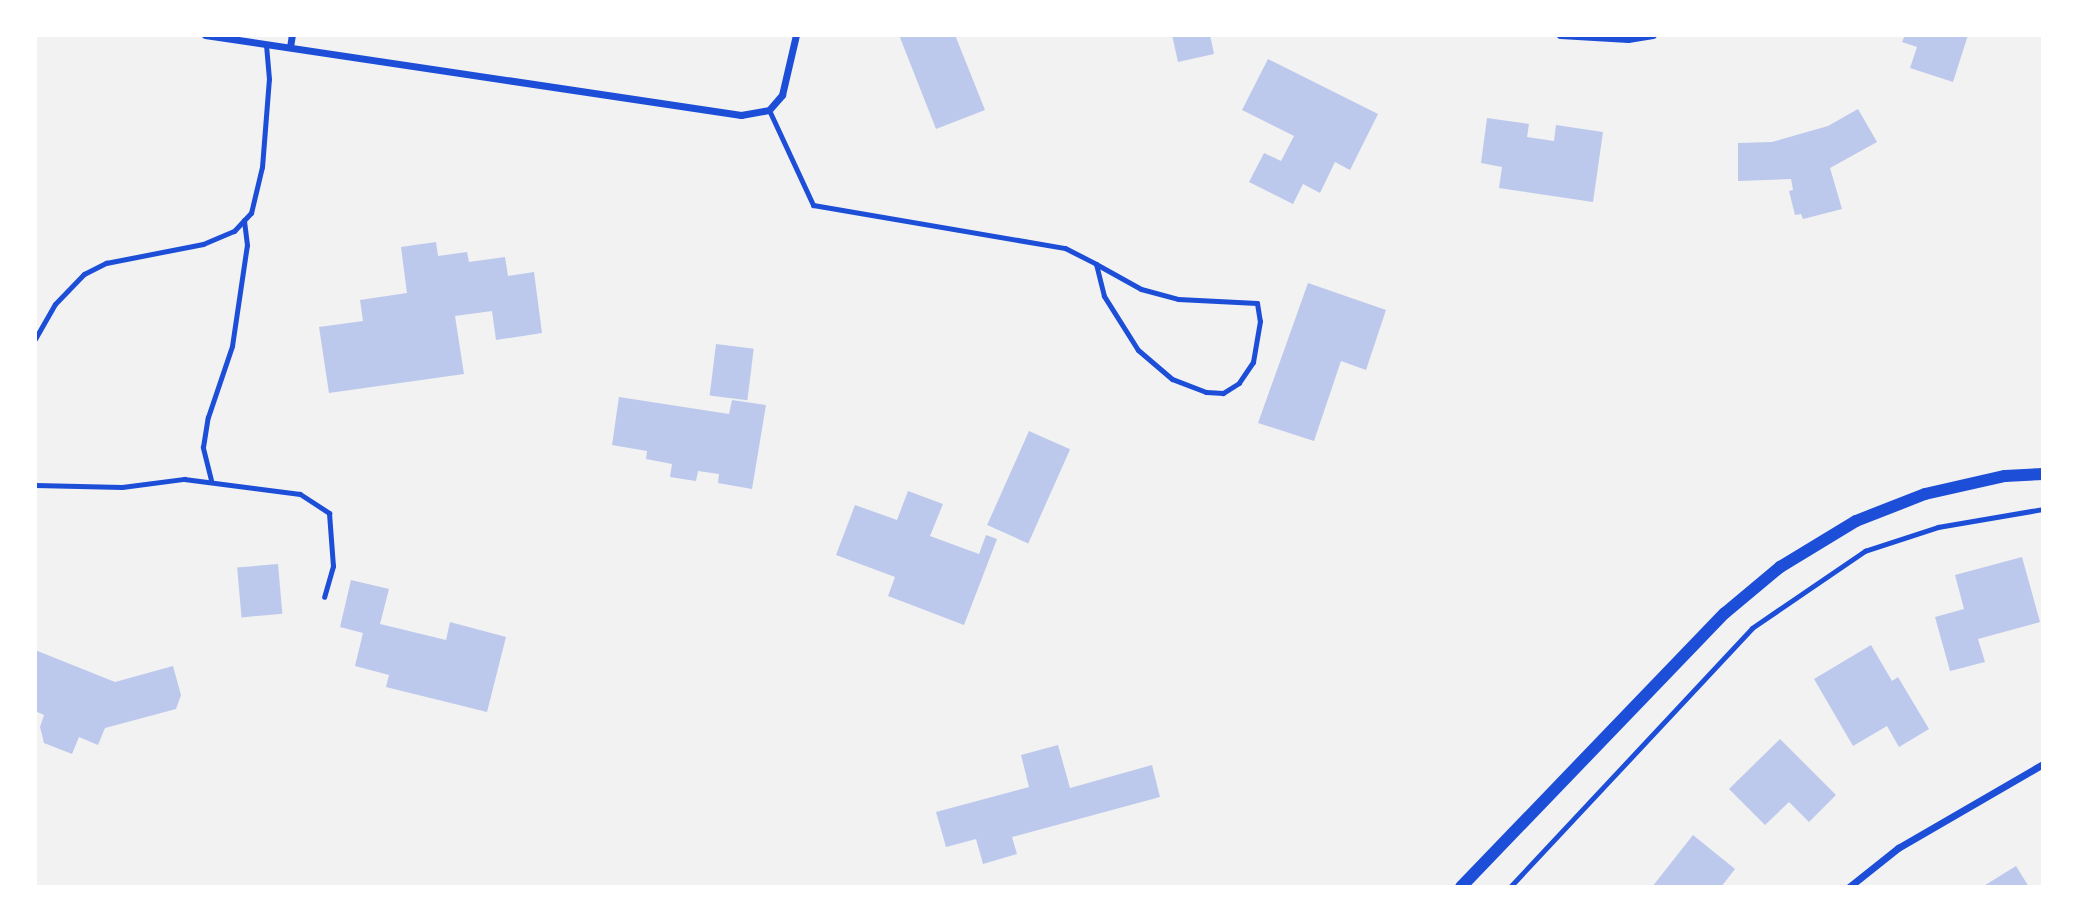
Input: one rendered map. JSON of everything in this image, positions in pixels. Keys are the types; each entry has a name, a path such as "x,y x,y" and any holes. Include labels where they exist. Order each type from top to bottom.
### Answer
{"street":[{"path":"205,35 741,114 769,110 782,95 790,73 796,35"},
{"path":"290,47 292,35"},
{"path":"1560,35 1628,39 1653,35"},
{"path":"1461,887 1725,613 1780,567 1856,520 1925,495 2005,476 2043,474"},
{"path":"1849,887 1898,848 2043,764"}],"lane":[{"path":"35,338 55,304 83,274 106,263 203,244 234,231 251,213 262,167 269,79 266,44"},
{"path":"769,110 813,205 1065,248 1096,264 1141,289 1178,299 1257,303 1260,321 1253,362 1239,383 1223,393 1206,392 1172,379 1138,350 1104,296 1096,264"},
{"path":"211,480 203,447 208,418 232,346 247,245 244,220"},
{"path":"35,485 69,489 211,480 300,494 329,513 332,566 324,597"}],"path":[{"path":"1510,887 1752,628 1865,551 1938,527 2043,509"}],"building":[{"path":"899,35 955,35 985,110 936,129"},
{"path":"1172,35 1210,35 1214,54 1178,62"},
{"path":"1905,35 1968,35 1953,82 1910,68 1917,47 1902,42"},
{"path":"1268,59 1378,114 1350,170 1335,162 1320,193 1303,184 1293,204 1249,182 1264,153 1281,161 1294,136 1242,110"},
{"path":"1858,109 1877,142 1830,168 1842,209 1803,219 1801,214 1795,215 1789,191 1793,190 1791,179 1738,181 1738,143 1772,142 1828,126"},
{"path":"1487,118 1529,124 1527,137 1554,141 1556,125 1603,132 1593,202 1499,188 1502,167 1481,163"},
{"path":"436,242 438,256 467,252 469,262 505,257 508,276 534,272 542,333 496,340 492,311 455,316 464,374 329,393 319,327 363,321 360,300 407,293 401,247"},
{"path":"1308,283 1386,310 1366,370 1341,361 1314,441 1258,423"},
{"path":"716,344 754,349 747,400 710,396"},
{"path":"619,397 729,414 732,400 766,405 752,489 718,483 719,474 698,471 696,481 670,477 672,464 646,459 647,451 612,445"},
{"path":"1029,431 1070,449 1028,543 987,525"},
{"path":"908,491 943,504 930,536 979,554 986,535 997,539 964,625 888,596 895,577 836,555 855,505 897,520"},
{"path":"2022,557 2040,622 1978,639 1985,662 1950,671 1935,617 1964,609 1955,575"},
{"path":"278,564 282,614 242,617 237,568"},
{"path":"351,580 389,589 380,624 446,640 450,622 506,637 487,712 386,687 389,675 355,666 363,633 340,627"},
{"path":"1871,645 1892,681 1898,677 1929,729 1899,747 1887,726 1853,746 1814,679"},
{"path":"35,650 115,682 173,666 181,695 176,709 105,728 98,745 79,737 72,754 44,743 40,727 44,715 35,711"},
{"path":"1780,739 1836,795 1809,822 1789,802 1765,825 1729,789"},
{"path":"1058,745 1070,788 1152,765 1160,797 1012,837 1017,854 983,864 976,839 946,847 936,812 1029,787 1021,755"},
{"path":"1693,835 1735,869 1721,887 1652,887"},
{"path":"2016,866 2029,887 1982,887"}]}
